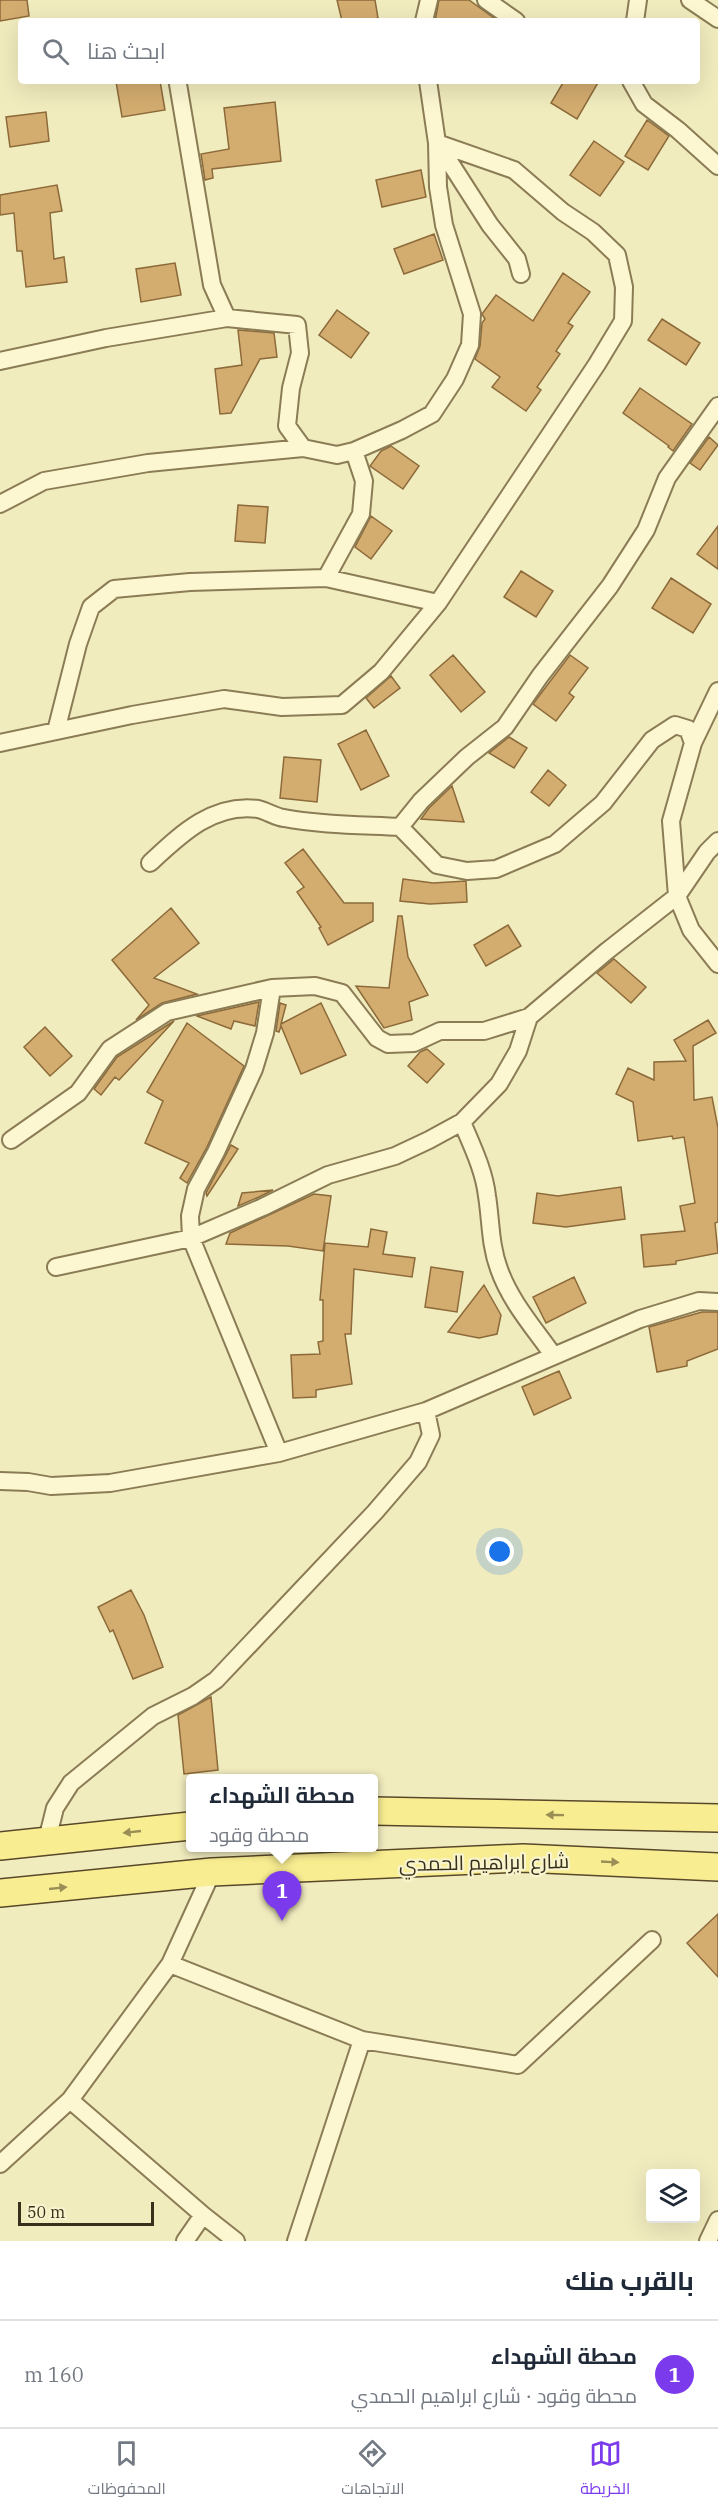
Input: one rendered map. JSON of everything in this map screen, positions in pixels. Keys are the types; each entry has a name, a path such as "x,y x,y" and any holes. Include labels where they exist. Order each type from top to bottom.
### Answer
{"main road":[{"path":"378,1811 718,1818"},
{"path":"0,1845 186,1826"},
{"name":"شارع ابراهيم الحمدي","path":"0,1893 212,1872 343,1856 523,1858 718,1867"}],"street":[{"path":"425,18 429,0"},
{"path":"486,0 512,18"},
{"path":"635,18 638,0"},
{"path":"690,0 718,19"},
{"path":"178,84 212,285 227,318"},
{"path":"0,504 44,482 148,463 303,448 337,455 354,451 432,414 455,379 470,345 472,314 444,225 438,187 437,143 428,84"},
{"path":"633,84 644,104 678,130 718,166"},
{"path":"437,143 490,225 517,259 521,274"},
{"path":"0,743 56,730 224,699 282,707 342,705 381,672 438,603 623,321 624,287 617,255 514,170 437,143"},
{"path":"0,361 106,338 227,318 297,325 300,353 291,388 287,426 303,448"},
{"path":"400,827 429,793 505,727 540,676 610,586 646,530 667,478 718,406"},
{"path":"326,579 361,514 364,481 354,451"},
{"path":"56,730 78,644 92,607 114,589 190,582 326,579 438,603"},
{"path":"718,691 693,743 671,821 677,896 691,930 718,964"},
{"path":"150,863 179,835 213,814 240,808 260,810 283,818 400,827 416,847 437,865 467,871 496,868 555,844 603,803 652,740 675,725 688,729 693,743"},
{"path":"10,1140 78,1093 110,1049 167,1012 272,988 315,986 342,993 377,1038 388,1044 414,1043 441,1031 484,1031 529,1017 677,896 707,852 718,841"},
{"path":"272,988 265,1033 254,1069 216,1152 196,1189 190,1216 191,1238 279,1453"},
{"path":"56,1268 191,1238 263,1208 328,1175 395,1156 462,1122 499,1084 518,1051 529,1017"},
{"path":"462,1122 482,1171 487,1195 490,1237 499,1270 517,1305 553,1355"},
{"path":"0,1481 51,1486 110,1483 279,1453 426,1411 640,1319 699,1301 718,1302"},
{"path":"47,1840 55,1808 71,1783 153,1716 193,1696 216,1680 375,1512 418,1462 431,1435 426,1411"},
{"path":"0,2164 70,2100 170,1964 212,1872"},
{"path":"170,1964 362,2040 518,2065 652,1940"},
{"path":"296,2241 362,2040"},
{"path":"70,2100 203,2215 237,2241"},
{"path":"185,2241 203,2215"},
{"path":"708,2241 718,2220"}],"building":[{"path":"0,0 27,0 29,16 0,21"},
{"path":"337,0 375,0 378,18 341,18"},
{"path":"439,0 469,0 494,18 436,18"},
{"path":"116,84 161,84 165,110 122,117"},
{"path":"562,84 597,84 577,119 551,103"},
{"path":"275,102 281,161 212,169 213,178 205,180 201,154 229,149 224,108"},
{"path":"46,112 49,141 10,147 6,117"},
{"path":"647,120 669,136 648,170 625,156"},
{"path":"594,141 624,162 600,196 570,175"},
{"path":"421,170 426,197 382,207 376,180"},
{"path":"57,185 62,211 50,213 54,259 64,257 67,282 26,287 22,251 17,251 14,213 0,215 0,195"},
{"path":"434,234 443,260 404,274 394,249"},
{"path":"175,263 181,295 141,302 136,269"},
{"path":"563,273 590,292 568,323 573,326 556,351 560,354 537,387 541,390 526,411 492,387 500,377 475,359 480,346 482,323 485,319 482,314 496,295 533,321"},
{"path":"337,310 369,333 351,358 319,335"},
{"path":"662,319 700,343 686,365 648,340"},
{"path":"238,330 274,333 277,357 260,359 231,413 220,414 215,369 242,365"},
{"path":"640,388 692,424 673,451 623,413"},
{"path":"709,437 718,445 700,470 690,463"},
{"path":"391,446 419,466 403,489 370,466 381,451"},
{"path":"238,505 268,507 265,543 235,541"},
{"path":"371,516 392,531 371,559 355,547"},
{"path":"718,526 718,569 697,554"},
{"path":"521,571 553,591 536,617 504,597"},
{"path":"671,578 711,604 693,633 652,608"},
{"path":"453,655 485,692 461,712 430,675"},
{"path":"570,655 588,668 569,693 574,697 556,721 533,704"},
{"path":"391,676 400,688 374,708 366,698"},
{"path":"366,730 389,776 361,790 338,744"},
{"path":"509,737 527,748 514,768 489,753"},
{"path":"284,757 321,760 317,802 280,798"},
{"path":"548,770 566,785 549,806 531,792"},
{"path":"452,786 464,822 421,819 429,808"},
{"path":"303,849 344,903 373,903 373,921 328,945 319,928 321,927 297,892 304,887 285,863"},
{"path":"403,879 433,883 466,881 467,902 430,904 400,901"},
{"path":"171,908 199,943 154,978 197,994 162,1003 136,1020 149,1005 112,960"},
{"path":"398,916 402,916 408,957 428,995 409,1002 412,1020 384,1028 356,986 389,988"},
{"path":"508,925 521,946 486,966 474,945"},
{"path":"614,959 646,987 631,1003 597,973"},
{"path":"259,1002 255,1026 234,1021 231,1029 197,1016"},
{"path":"280,1003 286,1005 281,1024 321,1003 346,1055 301,1074 281,1026 279,1032 276,1031"},
{"path":"708,1020 716,1033 693,1046 694,1100 712,1097 718,1128 718,1222 715,1223 718,1253 676,1261 676,1264 644,1267 641,1235 685,1231 680,1206 695,1203 684,1137 673,1139 672,1136 638,1141 633,1102 616,1094 628,1068 654,1080 654,1062 686,1061 674,1040"},
{"path":"174,1021 119,1080 115,1077 101,1095 94,1089 117,1057"},
{"path":"187,1023 244,1066 207,1147 187,1183 180,1178 189,1163 145,1143 163,1101 147,1092"},
{"path":"45,1027 72,1056 50,1076 24,1047"},
{"path":"427,1049 444,1064 427,1083 408,1066 420,1052"},
{"path":"231,1145 238,1149 207,1196 206,1193"},
{"path":"621,1187 625,1219 566,1227 533,1223 537,1193 558,1196"},
{"path":"273,1190 259,1197 238,1206 242,1193"},
{"path":"314,1194 331,1196 323,1251 288,1246 226,1244 230,1233"},
{"path":"371,1229 387,1232 383,1254 415,1258 412,1277 354,1269 351,1334 345,1334 352,1384 316,1390 316,1397 293,1398 291,1355 320,1354 318,1342 323,1341 323,1300 320,1300 325,1243 368,1247"},
{"path":"431,1267 463,1272 457,1312 425,1307"},
{"path":"574,1277 586,1303 546,1323 533,1297"},
{"path":"484,1285 501,1315 497,1334 479,1338 448,1332"},
{"path":"702,1312 718,1312 718,1349 687,1361 687,1366 657,1372 649,1327"},
{"path":"559,1371 571,1398 534,1415 522,1387"},
{"path":"131,1590 144,1615 163,1667 133,1679 113,1630 110,1632 98,1607"},
{"path":"211,1697 218,1770 184,1774 178,1715"},
{"path":"718,1914 718,1977 687,1943"}],"place":[{"name":"محطة الشهداء","path":"282,1921"}]}
